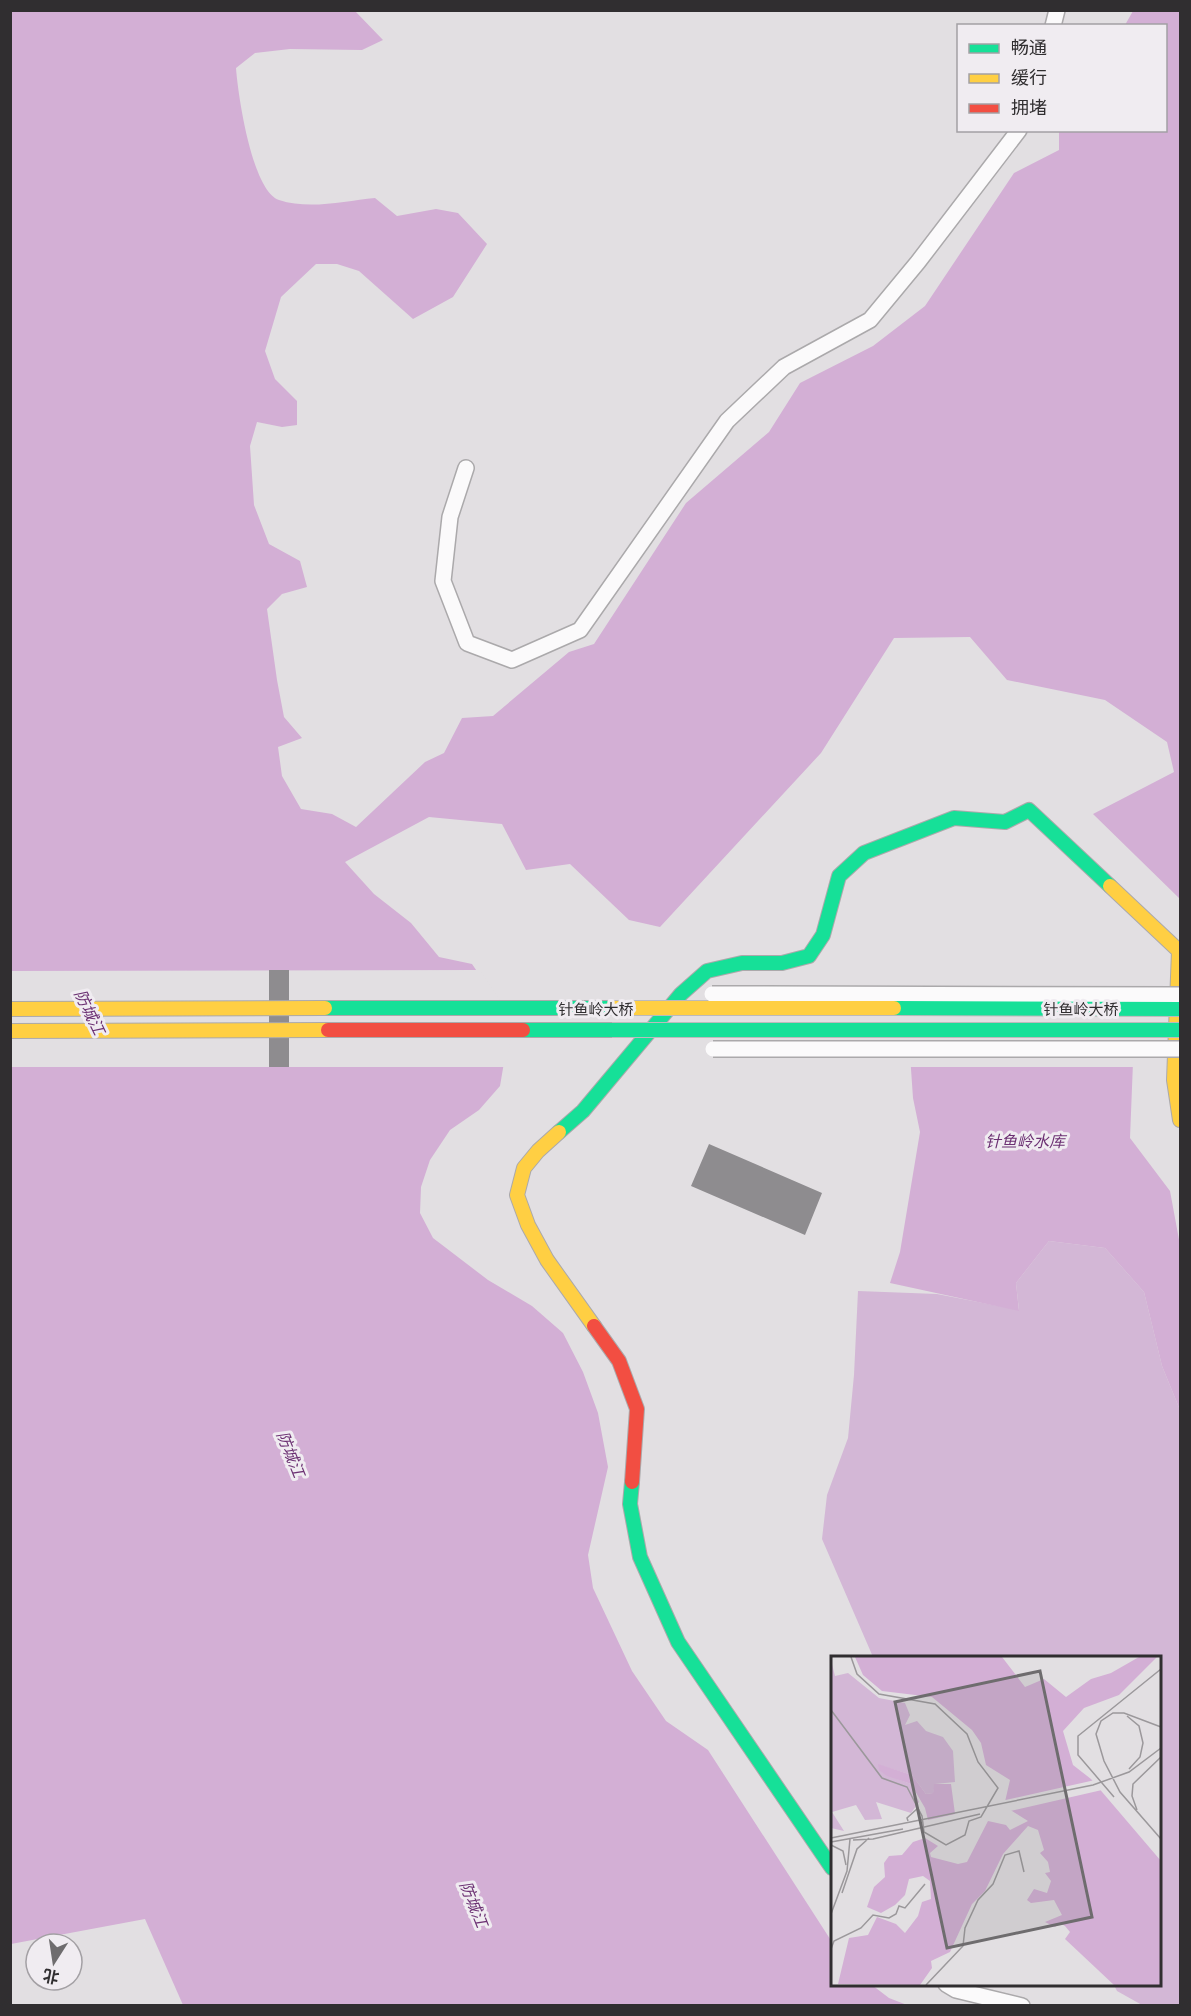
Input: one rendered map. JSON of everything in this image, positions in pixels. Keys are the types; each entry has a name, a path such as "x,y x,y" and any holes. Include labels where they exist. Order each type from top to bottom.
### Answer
{"main road":[{"path":"831,1868 678,1642 640,1557 630,1504 638,1409 619,1361 547,1260 528,1225 517,1195 524,1168 538,1151 583,1111 681,994 707,971 742,963 782,963 809,956 823,934 839,876 864,854 954,818 1005,822 1029,810 1179,951 1174,1080 1180,1120"},
{"name":"针鱼岭大桥","path":"10,1009 1180,1009"},
{"name":"针鱼岭大桥","path":"10,1031 1180,1030"}],"street":[{"path":"466,468 450,516 442,582 467,643 512,660 580,630 727,421 784,367 870,320 918,262 1017,132"},
{"path":"712,994 1180,995"},
{"path":"713,1049 1180,1049"},
{"path":"949,1986 956,1990 1022,2006"}],"shaded area":[{"path":"1049,1241 1105,1248 1144,1292 1162,1366 1180,1410 1180,2005 1142,2005 1117,1991 1114,1986 1161,1986 1161,1656 873,1656 822,1539 827,1495 848,1438 858,1291 937,1294 1019,1310 1016,1283"}],"water":[{"name":"防城江","path":"11,11 355,11 383,40 362,50 290,49 255,53 236,68 243,119 261,179 269,193 279,200 291,203 327,204 375,198 397,216 436,209 458,213 487,244 453,297 413,319 359,271 337,264 316,264 281,297 265,351 275,379 297,401 297,425 282,427 257,422 250,446 254,505 269,544 300,561 307,587 282,594 267,609 284,717 302,738 278,747 282,776 301,809 332,814 356,827 425,762 444,753 462,718 493,716 569,652 594,644 686,503 769,432 800,383 873,346 925,306 1014,173 1059,150 1059,132 1167,132 1167,24 1126,24 1133,11 1180,11 1180,899 1093,814 1174,772 1167,742 1105,700 1007,680 970,637 894,638 821,753 660,927 629,920 570,864 526,870 502,824 429,817 345,862 374,894 411,923 439,957 472,964 511,1021 500,1086 479,1110 450,1130 430,1160 421,1187 420,1213 433,1238 488,1280 532,1306 563,1333 583,1372 598,1413 608,1467 588,1555 593,1588 632,1671 666,1721 708,1750 831,1940 831,1986 873,1986 889,1998 907,2005 183,2005 145,1919 75,1932 24,1932 24,1942 11,1944"},
{"name":"针鱼岭水库","path":"1134,1037 1130,1138 1170,1191 1180,1245 1180,1410 1162,1366 1144,1292 1105,1248 1049,1241 1016,1283 1019,1311 890,1283 900,1252 920,1132 913,1098 909,1040"}],"pier":[{"path":"480,970 514,1021 506,1067 10,1067 11,971"},
{"path":"1137,1036 1136,1067 908,1067 906,1039"}],"building":[{"path":"269,970 289,970 289,1067 269,1067"},
{"path":"709,1144 822,1193 805,1235 691,1186"}],"traffic: fast":[{"path":"559,1132 583,1111 681,994 707,971 742,963 782,963 809,956 823,935 839,876 864,853 954,818 1005,822 1029,810 1110,886"},
{"path":"325,1008 612,1008"},
{"path":"894,1008 1180,1009"},
{"path":"523,1030 612,1030"},
{"path":"612,1030 1180,1030"},
{"path":"632,1482 630,1504 640,1557 678,1642 831,1867"}],"traffic: slow":[{"path":"1110,886 1179,951 1174,1080 1180,1120"},
{"path":"10,1009 325,1008"},
{"path":"612,1008 894,1008"},
{"path":"10,1031 328,1030"},
{"path":"559,1132 538,1151 524,1168 517,1195 528,1225 547,1260 594,1326"}],"traffic: jam":[{"path":"328,1030 523,1030"},
{"path":"594,1326 619,1361 637,1409 632,1482"}]}
